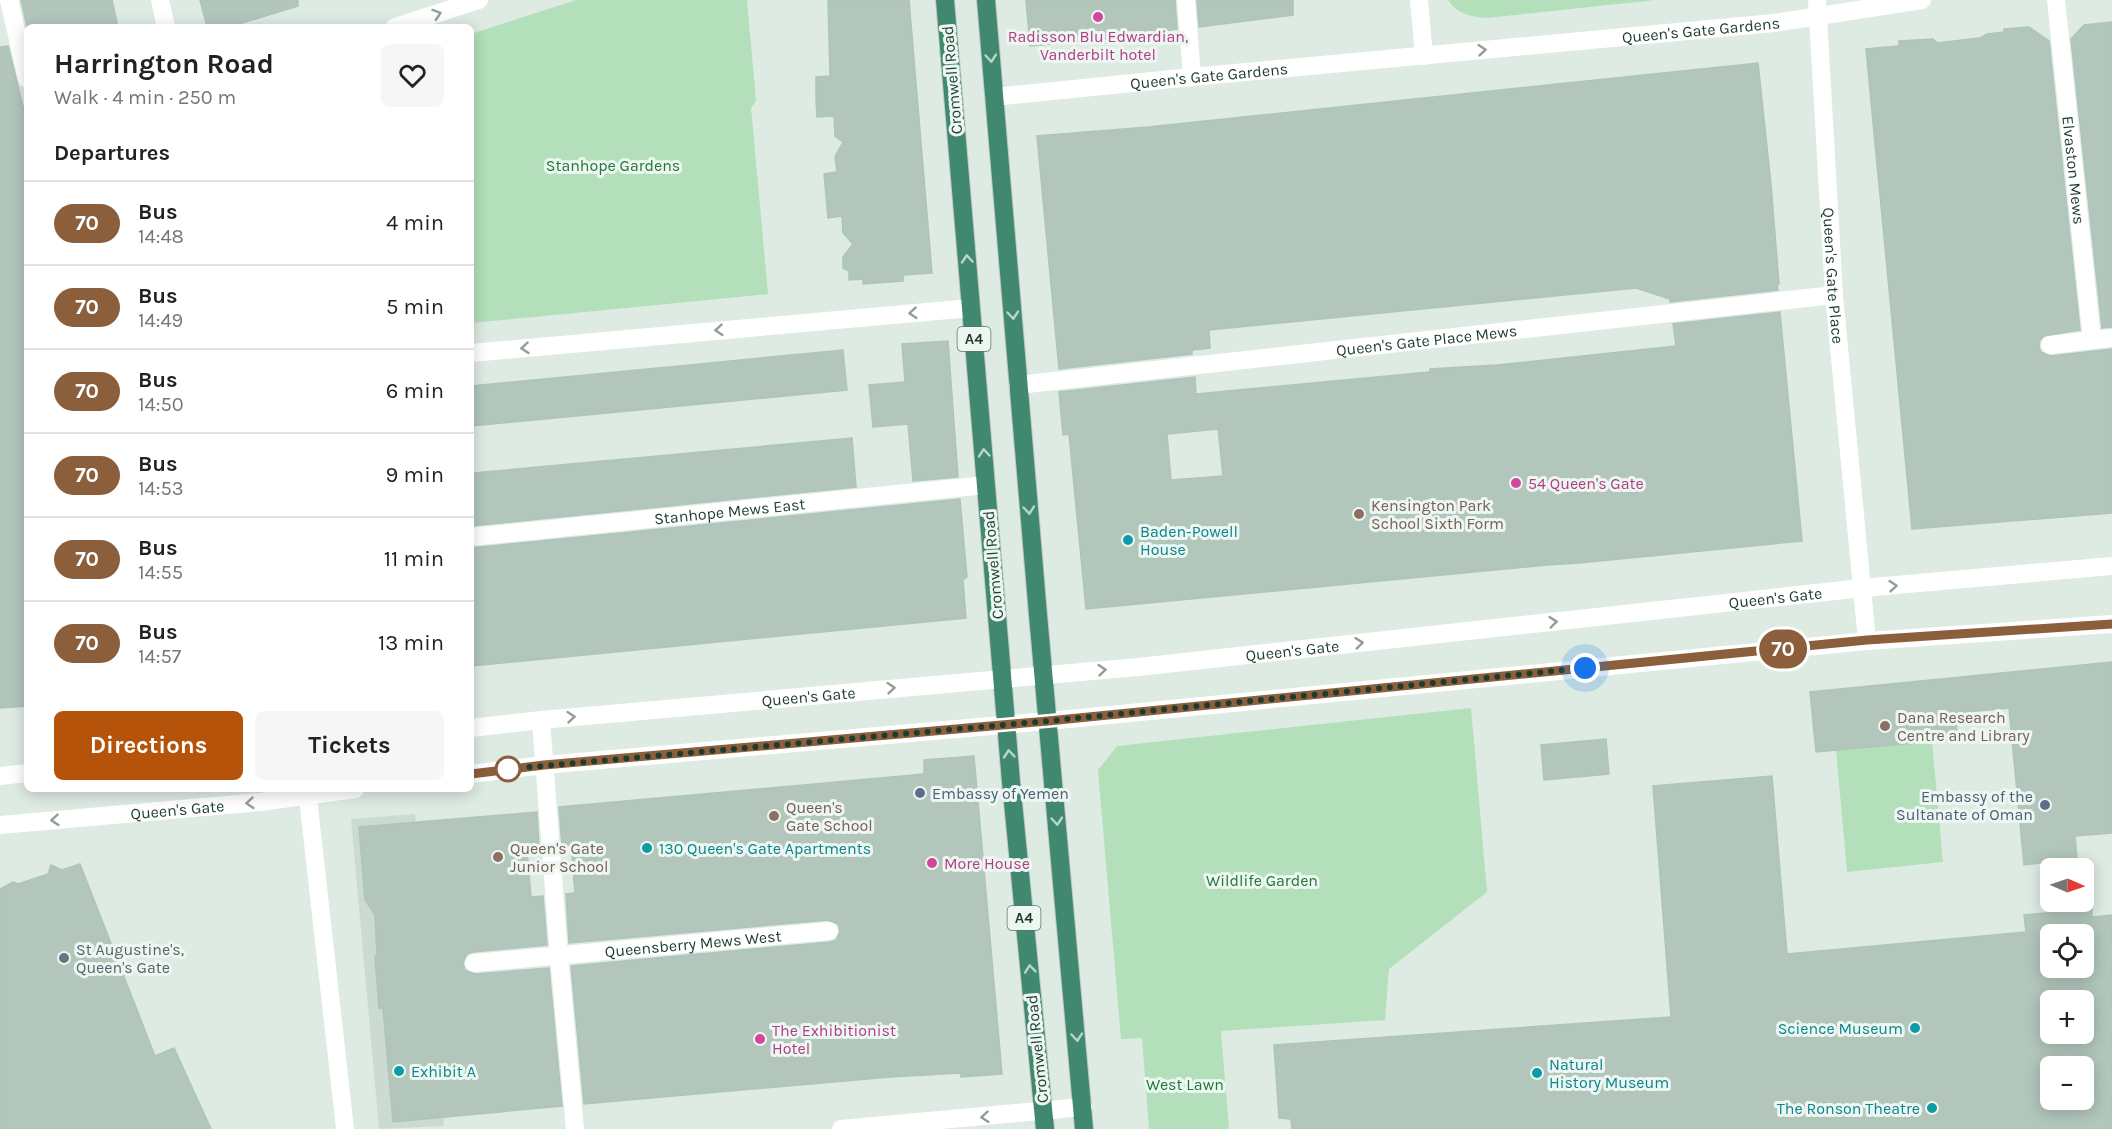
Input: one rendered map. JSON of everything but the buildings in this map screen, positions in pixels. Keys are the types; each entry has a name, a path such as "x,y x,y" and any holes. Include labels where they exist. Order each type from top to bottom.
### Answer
{"highway":[{"name":"Cromwell Road","path":"945,0 1006,725 1044,1120"},
{"name":"A4","path":"986,0 1084,1129"}],"street":[{"path":"9,0 24,66"},
{"path":"160,0 165,24"},
{"path":"404,24 479,0"},
{"path":"1186,0 1192,77"},
{"path":"1419,0 1424,56"},
{"path":"1818,7 1922,0"},
{"name":"Elvaston Mews","path":"2056,0 2092,340"},
{"name":"Queen's Gate Gardens","path":"994,97 1774,23 1818,7"},
{"name":"Queen's Gate Place","path":"1818,7 1834,295 1867,640"},
{"name":"Queen's Gate Place Mews","path":"1018,385 1834,295"},
{"path":"474,352 971,308"},
{"path":"2050,345 2112,338"},
{"name":"Stanhope Mews East","path":"474,537 986,485"},
{"name":"Queen's Gate","path":"474,728 1137,667 1862,588 2112,566"},
{"path":"474,774 544,765 1048,721 1867,640 2112,624"},
{"path":"541,720 575,1129"},
{"path":"0,776 24,773"},
{"path":"307,792 345,1129"},
{"name":"Queen's Gate","path":"0,825 260,802 307,792"},
{"name":"Queensberry Mews West","path":"474,963 829,931"},
{"path":"842,1129 1044,1120 1083,1107"}],"shaded area":[{"path":"415,814 444,1126 379,1129 351,819"}],"green space":[{"name":"Stanhope Gardens","path":"576,0 747,0 756,101 751,108 768,294 474,323 474,33"},
{"path":"1448,0 1655,0 1487,18 1465,14 1456,9"},
{"name":"Wildlife Garden","path":"1471,708 1487,892 1389,969 1385,1020 1221,1031 1229,1129 1149,1129 1142,1038 1121,1039 1098,770 1117,746"},
{"path":"1932,741 1943,862 1847,872 1836,750"}],"bus line":[{"name":"70","path":"474,774 544,765 1048,721 1867,640 2112,624"}],"place":[{"name":"Radisson Blu Edwardian, Vanderbilt hotel","path":"1098,17"},
{"name":"54 Queen's Gate","path":"1516,483"},
{"name":"Kensington Park School Sixth Form","path":"1359,514"},
{"name":"Baden-Powell House","path":"1128,540"},
{"name":"Dana Research Centre and Library","path":"1885,726"},
{"name":"Embassy of Yemen","path":"920,793"},
{"name":"Embassy of the Sultanate of Oman","path":"2045,805"},
{"name":"Queen's Gate School","path":"774,816"},
{"name":"130 Queen's Gate Apartments","path":"647,848"},
{"name":"Queen's Gate Junior School","path":"498,857"},
{"name":"More House","path":"932,863"},
{"name":"St Augustine's, Queen's Gate","path":"64,958"},
{"name":"Science Museum","path":"1915,1028"},
{"name":"The Exhibitionist Hotel","path":"760,1039"},
{"name":"Exhibit A","path":"399,1071"},
{"name":"Natural History Museum","path":"1537,1073"},
{"name":"The Ronson Theatre","path":"1932,1108"}],"route":[{"path":"508,769 1048,721 1585,668"}],"park label":[{"name":"West Lawn","path":"1185,1084"}]}
